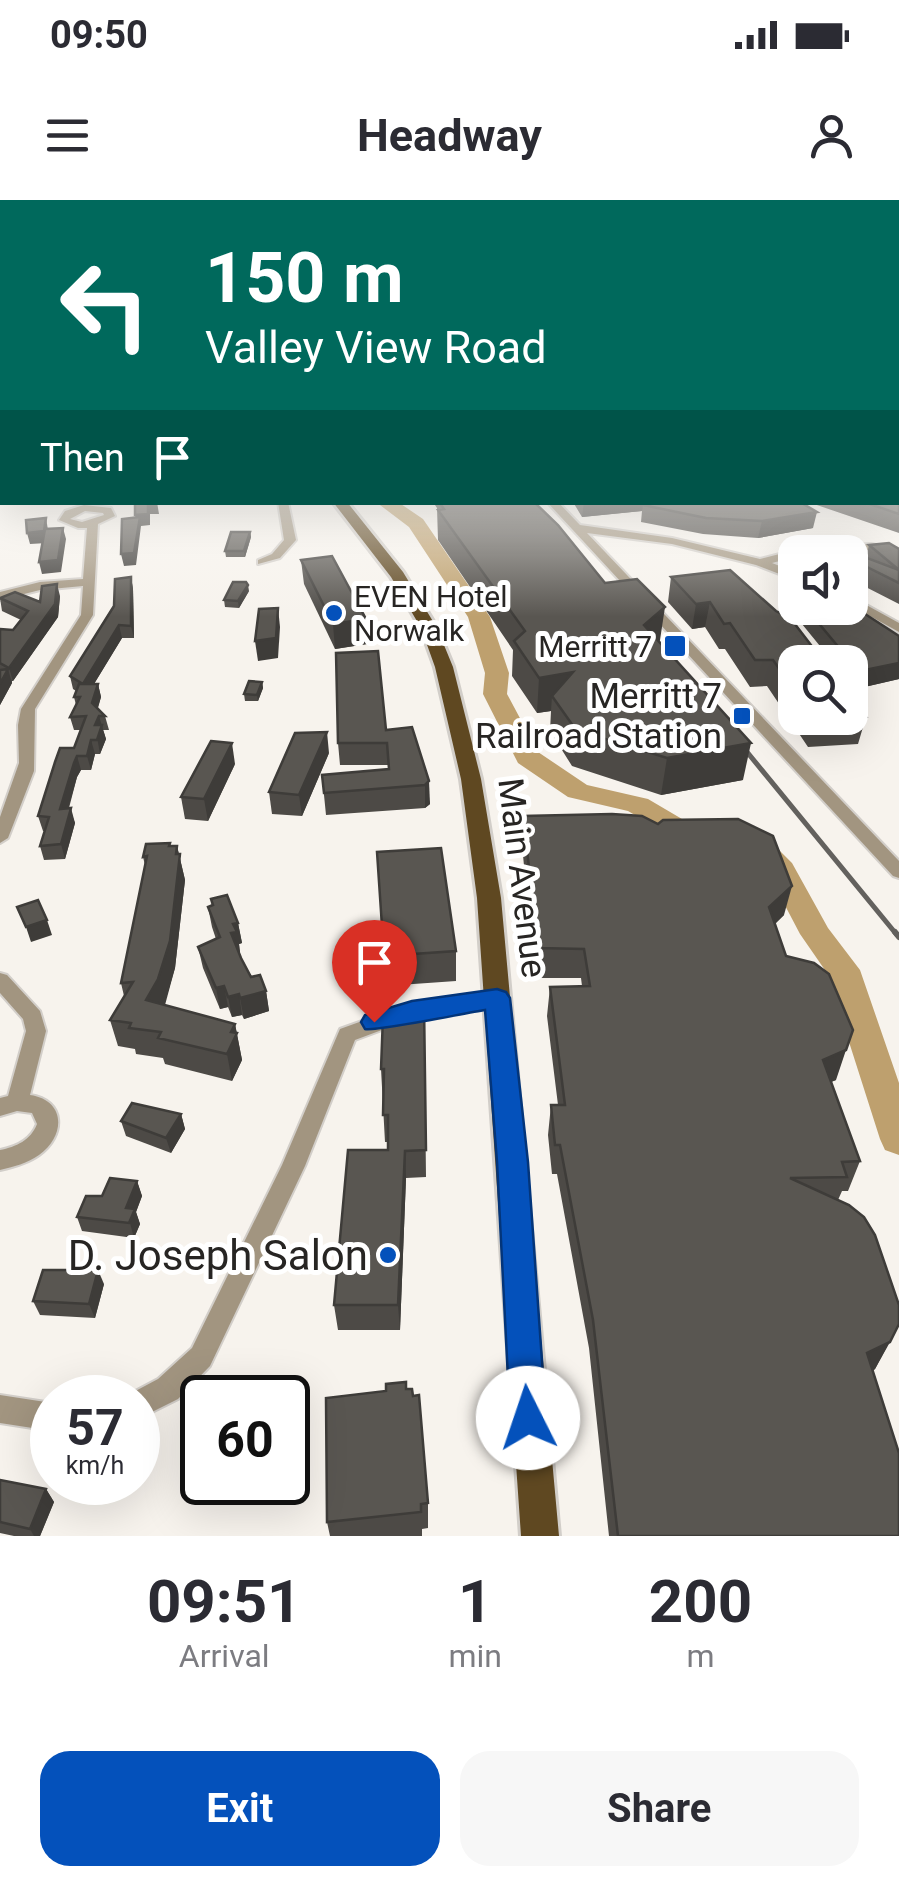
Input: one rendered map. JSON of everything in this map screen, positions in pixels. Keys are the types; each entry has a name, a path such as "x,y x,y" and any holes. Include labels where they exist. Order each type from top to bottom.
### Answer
{"main road":[{"name":"Main Avenue","path":"341,505 415,601 444,667 481,836 540,1536"}],"street":[{"path":"262,562 276,556 290,540 284,505"},
{"path":"555,505 899,872"},
{"path":"0,838 3,820 25,774 28,749 24,730 28,709 82,626 93,524"},
{"path":"575,528 672,542 778,570"},
{"path":"868,548 899,552"},
{"path":"760,563 778,558"},
{"path":"0,596 40,586 89,587"},
{"path":"868,610 899,628"},
{"path":"0,980 33,1016 36,1031 15,1103 38,1105 48,1118 45,1135 28,1152 0,1160"},
{"path":"160,1394 201,1357 293,1166 347,1036 380,1020 412,1011 497,998"},
{"path":"0,1409 30,1414"}],"building":[{"path":"135,505 148,505 148,514 135,515"},
{"path":"441,505 537,505 605,583 637,579 665,607 644,625 751,743 667,758 576,730 552,696 573,672 539,678 514,641 525,631 438,510 444,509"},
{"path":"643,505 805,505 817,512 762,521 706,518"},
{"path":"873,505 899,505 899,514"},
{"path":"140,517 134,553 121,554 122,519"},
{"path":"46,518 44,531 27,533 26,520"},
{"path":"63,528 58,560 39,562 45,529"},
{"path":"231,532 250,532 244,551 225,551"},
{"path":"889,543 899,549 899,570 869,545"},
{"path":"332,556 366,619 333,624 301,560"},
{"path":"868,558 899,570 899,583 868,568"},
{"path":"730,570 778,612 778,625 796,625 811,645 778,645 778,667 773,660 755,660 710,602 696,604 671,577"},
{"path":"131,577 131,626 119,625 83,684 70,676 114,606 115,579"},
{"path":"233,582 248,585 238,601 224,600"},
{"path":"57,584 55,604 9,668 0,663 0,629 13,630 28,611 0,598 15,592 40,602 42,586"},
{"path":"278,608 276,638 255,641 259,609"},
{"path":"868,616 899,636 899,663 868,669 868,645 837,645 820,625 868,625"},
{"path":"378,651 386,730 412,727 429,781 425,785 324,793 322,775 389,769 387,743 338,743 336,653"},
{"path":"249,681 262,682 257,695 244,694"},
{"path":"79,684 98,684 92,703 105,716 99,716 95,725 102,725 97,740 91,740 87,756 77,756 74,763 60,809 71,808 61,844 40,846 49,817 38,816 55,762 60,748 74,748 86,716 70,717 80,697 74,697"},
{"path":"327,732 299,795 269,792 295,733"},
{"path":"211,741 232,743 204,799 181,797"},
{"path":"523,816 642,816 658,824 663,820 738,819 773,836 792,886 769,907 786,956 814,963 829,974 853,1030 846,1050 823,1060 860,1161 842,1162 847,1177 790,1178 849,1205 864,1217 875,1235 899,1305 899,1324 890,1342 867,1353 899,1453 899,1536 618,1536 593,1320 560,1145 555,1145 551,1105 565,1105 550,987 590,986 584,949 538,948 533,899 525,899 521,876 530,876"},
{"path":"170,843 169,846 177,846 176,854 180,854 170,941 158,979 146,1000 235,1024 231,1032 237,1033 227,1054 158,1038 161,1032 129,1028 131,1023 110,1020 133,982 121,983 147,856 143,857 146,844"},
{"path":"441,848 456,951 384,956 377,852"},
{"path":"227,895 238,923 233,924 237,932 231,933 241,958 251,977 260,975 266,991 240,998 239,994 228,997 224,986 216,988 198,947 220,937 208,907 213,905 211,899"},
{"path":"38,900 47,920 26,927 17,907"},
{"path":"424,1004 426,1150 405,1151 398,1305 334,1305 348,1150 388,1150 388,1115 383,1115 381,1069 383,1016"},
{"path":"132,1103 181,1114 166,1138 121,1121"},
{"path":"110,1178 137,1181 126,1208 135,1209 129,1223 77,1217 86,1196 102,1196"},
{"path":"43,1270 98,1270 89,1304 33,1301"},
{"path":"406,1382 406,1389 412,1389 413,1396 419,1395 428,1503 421,1504 421,1512 327,1522 326,1398 386,1391 386,1384"},
{"path":"0,1480 30,1486 30,1505 40,1505 30,1529 0,1522"}],"waterway":[{"path":"389,505 416,523 479,617 497,673 495,694 527,757 578,791 638,805 674,826 702,831"},
{"path":"767,855 781,870 816,934 843,970 899,1139"}],"railway":[{"path":"729,730 897,935"},
{"path":"895,932 899,937"}],"place":[{"name":"EVEN Hotel Norwalk","path":"334,613"},
{"name":"Merritt 7","path":"675,646"},
{"name":"Merritt 7 Railroad Station","path":"742,716"},
{"name":"D. Joseph Salon","path":"388,1255"}],"route":[{"path":"374,1022 412,1011 497,998 528,1418"}]}
